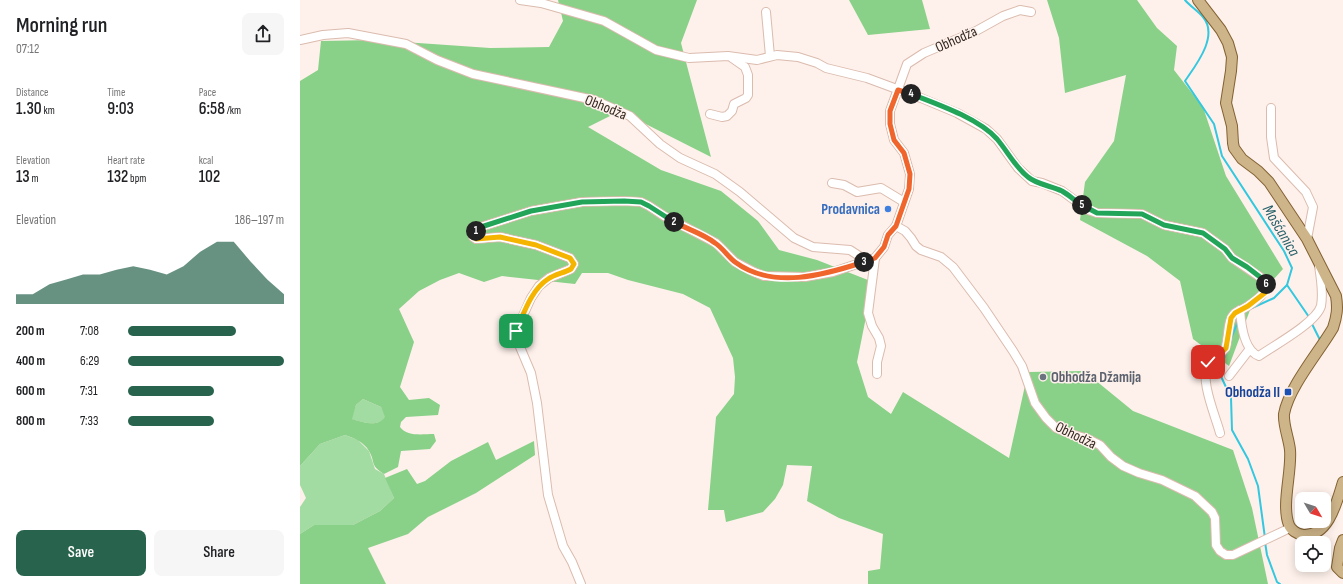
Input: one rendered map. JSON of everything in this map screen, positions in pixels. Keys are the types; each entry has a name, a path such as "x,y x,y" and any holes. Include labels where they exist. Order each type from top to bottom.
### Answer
{"main road":[{"path":"1198,0 1221,30 1228,43 1232,57 1226,103 1232,126 1234,148 1242,159 1258,171 1269,182 1319,261 1336,296 1338,306 1337,316 1333,328 1328,338 1295,387 1288,400 1284,416 1290,450 1286,516 1290,528 1297,534 1311,534 1325,525 1332,515 1343,482"},
{"path":"1343,540 1337,567 1343,574"}],"street":[{"path":"520,0 541,3 604,21 656,50 689,58 728,56 757,60 777,55 798,57 817,63 826,68 867,78 957,113 986,129 997,140 1018,168 1032,181 1042,183 1062,191 1088,210 1097,213 1142,214 1164,225 1203,233 1225,249 1232,258 1260,277 1268,286 1266,292 1235,313 1231,318 1226,348 1208,362 1204,376 1212,409 1220,433"},
{"name":"Obhodža","path":"877,374 877,362 881,346 879,338 872,326 868,312 871,259 884,247 888,235 896,226 909,189 910,174 904,153 894,140 890,124 890,111 907,64 916,58 976,31 1003,16 1020,10 1031,12"},
{"path":"766,12 770,56"},
{"name":"Obhodža","path":"300,40 323,35 348,34 406,44 437,60 473,74 594,100 630,116 660,144 680,158 715,174 740,192 799,241 813,247 850,250 871,259"},
{"path":"710,114 722,117 728,116 732,111 734,104 746,98 748,95 748,71 745,67 728,56"},
{"path":"1271,108 1270,137 1274,158 1306,192 1313,207 1306,239"},
{"path":"832,183 844,185 857,192 881,188 904,202"},
{"path":"581,584 572,562 563,546 548,496 537,403 531,373 520,347 516,331 531,298 539,286 549,278 571,269 574,264 570,258 536,245 500,237 476,239 473,237 473,233 484,226 531,211 582,202 641,202 664,216 716,243 735,262 764,276 805,277 833,272 871,259"},
{"name":"Obhodža","path":"896,226 905,231 916,246 921,250 941,257 953,267 1006,340 1022,366 1035,403 1046,418 1056,428 1068,434 1088,439 1100,445 1111,457 1124,466 1162,480 1195,496 1212,512 1215,518 1216,545 1220,551 1226,555 1233,555 1290,528"},
{"path":"1240,310 1241,324 1249,350 1253,354 1259,356 1293,334 1315,316 1320,307 1321,282 1319,261"},
{"path":"1229,376 1249,350"}],"green space":[{"path":"558,0 697,0 681,43 711,157 620,111 588,127 661,170 721,191 758,221 779,250 817,260 873,282 857,362 868,397 891,414 903,392 1009,458 1028,372 1084,371 1133,411 1233,450 1252,508 1268,584 868,584 868,571 880,569 883,534 839,518 807,501 812,466 787,465 783,485 775,499 763,512 726,522 724,510 708,510 716,417 734,394 735,377 733,358 710,308 683,294 628,280 608,273 582,273 575,284 502,276 484,282 459,273 440,280 419,291 399,309 414,342 400,387 409,400 429,398 440,405 438,415 406,417 401,422 400,427 411,434 434,434 436,441 430,449 401,451 398,467 384,474 376,468 371,455 362,443 345,435 320,444 300,466 300,81 318,70 321,41 375,40 490,48 549,47 563,21","holes":["363,399 381,407 385,417 378,422 365,423 352,419 356,405"]},
{"path":"849,0 922,0 930,29 868,35"},
{"path":"1047,0 1137,0 1157,28 1177,46 1174,70 1203,107 1226,176 1283,269 1253,302 1229,366 1193,339 1180,281 1147,256 1080,220 1085,182 1114,141 1126,75 1065,93 1059,38"},
{"path":"363,399 381,407 386,417 374,423 365,423 351,419 356,405"},
{"path":"345,435 358,440 369,451 375,469 384,474 394,498 380,511 353,525 314,525 300,534 300,507 306,498 300,485 300,466 320,444"},
{"path":"534,441 535,455 476,493 428,517 408,534 368,548 386,584 300,584 300,534 314,525 353,525 380,511 394,498 385,478 407,469 417,484 425,481 451,461 488,442 496,460"}],"waterway":[{"name":"Mošćanica","path":"1185,0 1203,17 1207,25 1208,33 1207,41 1200,59 1185,81 1214,124 1222,156 1284,251 1292,268 1287,285 1274,298 1252,308"},
{"path":"1287,285 1309,317"},
{"name":"Mošćanica","path":"1231,339 1238,321"},
{"path":"1312,324 1320,340"},
{"name":"Mošćanica","path":"1226,353 1219,372 1231,398 1232,430 1248,459 1258,486 1265,538"},
{"name":"Mošćanica","path":"1265,542 1267,555 1277,582 1280,584"}],"place":[{"name":"Prodavnica","path":"888,209"},
{"name":"Obhodža Džamija","path":"1043,377"},
{"name":"Obhodža II","path":"1288,392"}],"route":[{"path":"516,331 531,298 539,286 549,278 571,269 574,264 570,258 536,245 500,237 476,239 473,237 473,233 484,226 531,211 582,202 641,202 687,229 716,243 735,262 764,276 805,277 833,272 875,258 884,247 888,235 896,226 909,189 910,174 904,153 894,140 890,124 890,111 898,90 957,113 986,129 997,140 1018,168 1032,181 1042,183 1062,191 1088,210 1097,213 1142,214 1164,225 1203,233 1225,249 1232,258 1260,277 1268,286 1266,292 1248,306 1235,313 1231,318 1226,348 1208,362"}]}
